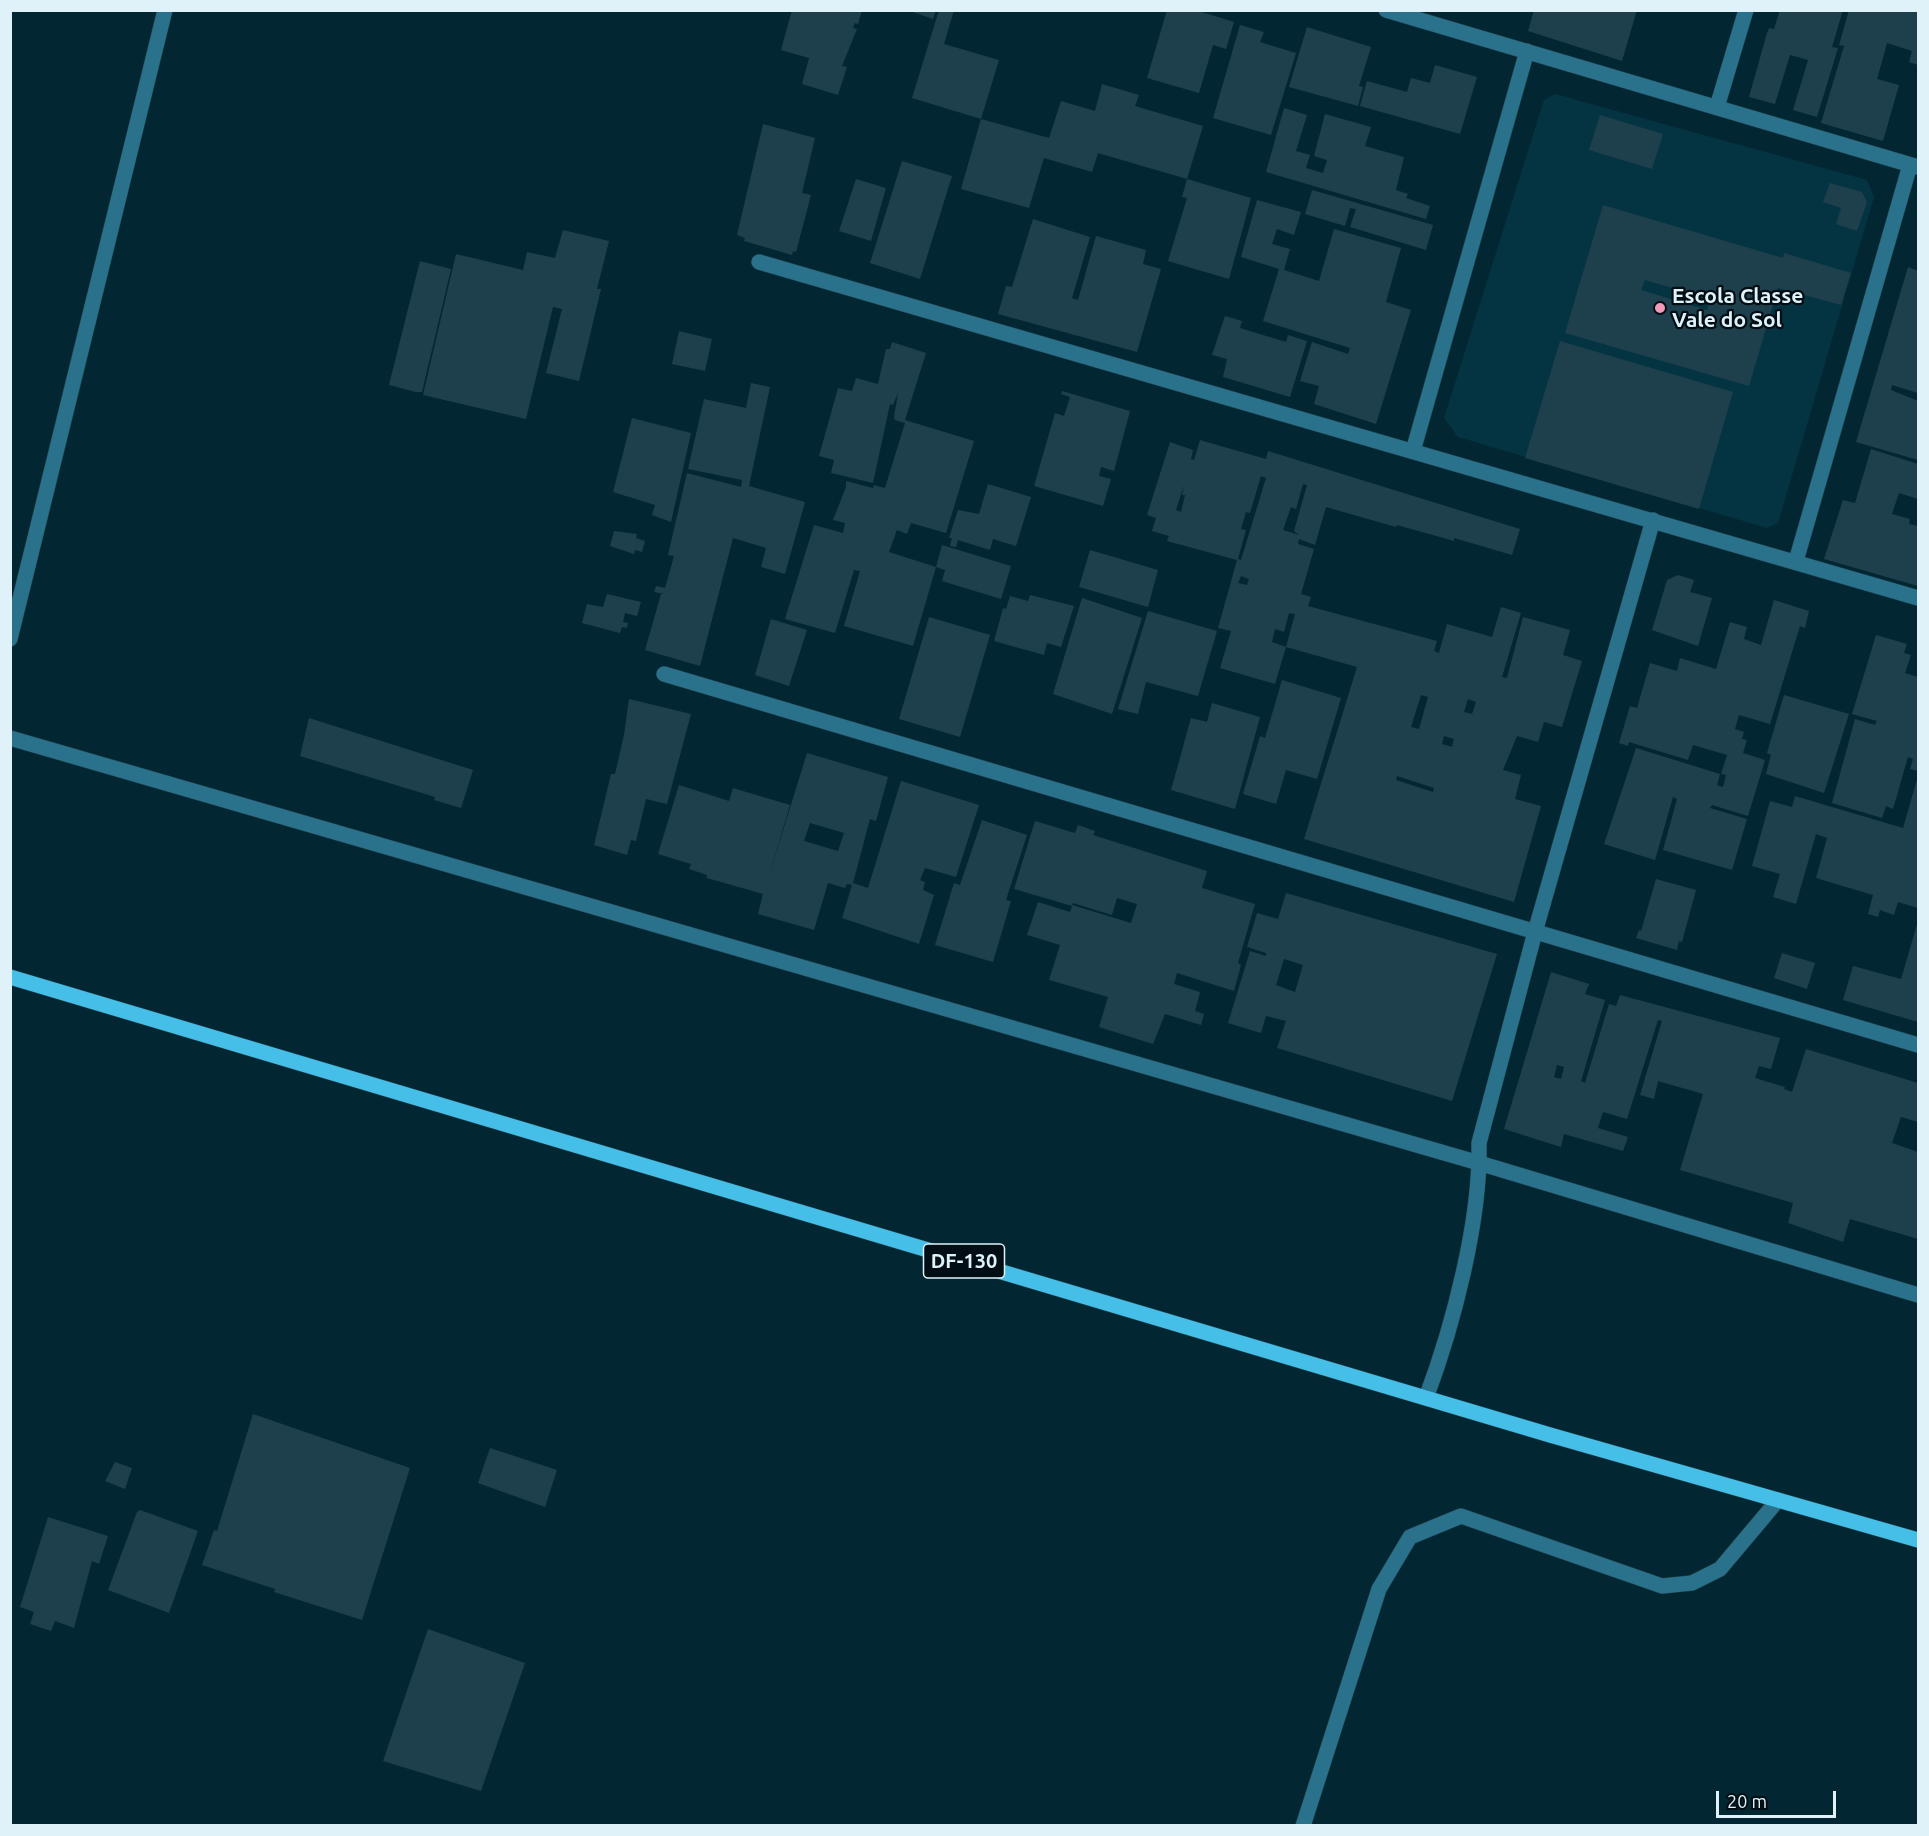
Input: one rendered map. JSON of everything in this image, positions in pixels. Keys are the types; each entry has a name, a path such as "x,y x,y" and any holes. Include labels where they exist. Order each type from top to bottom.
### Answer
{"main road":[{"name":"DF-130","path":"10,977 1426,1398 1918,1540"}],"street":[{"path":"10,639 165,10"},
{"path":"1386,10 1914,166 1796,561"},
{"path":"1718,107 1746,10"},
{"path":"1413,452 1527,51"},
{"path":"759,262 1918,598"},
{"path":"1426,1398 1443,1353 1469,1240 1479,1163 1479,1143 1535,932 1653,520"},
{"path":"663,674 1918,1045"},
{"path":"10,738 1479,1163 1918,1294"},
{"path":"1303,1826 1379,1589 1410,1537 1461,1516 1662,1586 1692,1583 1720,1569 1778,1500"}],"shaded area":[{"name":"Escola Classe Vale do Sol","path":"1555,94 1867,180 1874,197 1778,523 1767,528 1458,437 1444,418 1544,100"}],"building":[{"path":"792,10 862,10 858,24 855,23 853,28 857,29 842,66 847,67 838,95 802,84 809,58 781,50"},
{"path":"907,10 936,10 933,19"},
{"path":"939,10 954,10 944,44 999,60 981,119 912,98"},
{"path":"1167,10 1195,10 1234,22 1226,49 1213,45 1199,93 1147,78"},
{"path":"1534,10 1637,10 1622,61 1528,31"},
{"path":"1780,10 1843,10 1832,47 1838,48 1817,117 1793,110 1808,60 1790,55 1775,104 1749,97 1767,33 1769,28 1774,29"},
{"path":"1849,10 1918,10 1918,65 1909,62 1912,51 1887,43 1877,79 1899,85 1883,141 1821,123 1844,46 1839,45"},
{"path":"1240,25 1264,32 1260,42 1296,53 1271,135 1213,118"},
{"path":"1307,27 1371,47 1359,86 1363,87 1358,106 1289,87"},
{"path":"1435,65 1477,77 1460,134 1360,106 1367,81 1407,92 1411,78 1430,83"},
{"path":"1102,84 1139,95 1135,106 1203,126 1187,179 1098,153 1092,172 1044,158 1029,208 961,189 981,119 1049,138 1061,101 1095,111"},
{"path":"1284,108 1307,115 1296,151 1310,155 1306,168 1323,173 1327,160 1314,156 1325,114 1371,127 1365,146 1404,157 1396,190 1408,194 1406,198 1430,206 1426,219 1266,172"},
{"path":"1600,115 1663,134 1652,169 1589,150"},
{"path":"763,124 815,138 802,193 811,195 796,252 793,251 792,255 744,241 745,238 737,235"},
{"path":"902,161 952,176 920,279 870,263"},
{"path":"856,179 886,188 871,241 839,231"},
{"path":"1187,179 1251,198 1229,279 1168,261 1187,198 1182,197"},
{"path":"1830,183 1862,192 1867,202 1857,231 1836,224 1841,208 1823,202"},
{"path":"1312,190 1433,225 1426,250 1350,227 1356,209 1350,208 1345,226 1305,214"},
{"path":"1257,200 1301,212 1294,235 1277,229 1272,244 1290,249 1284,270 1319,281 1334,229 1401,248 1386,302 1411,310 1376,424 1314,404 1319,386 1300,381 1312,342 1348,354 1350,348 1263,321 1279,269 1241,257"},
{"path":"1603,205 1783,258 1784,253 1851,273 1841,305 1778,288 1749,386 1565,333","holes":["1645,280 1710,299 1707,310 1641,290"]},
{"path":"1033,219 1090,237 1072,298 1078,300 1096,236 1146,250 1143,264 1161,269 1137,352 998,314 1006,286 1012,287"},
{"path":"563,230 609,241 597,289 601,289 579,381 546,373 562,309 553,307 526,419 423,395 456,254 523,270 527,252 555,258"},
{"path":"420,261 451,269 422,392 416,392 389,385"},
{"path":"1908,267 1918,271 1918,393 1892,385 1891,390 1918,401 1918,460 1856,442"},
{"path":"1225,316 1242,321 1240,328 1286,342 1288,335 1307,341 1290,397 1223,377 1227,359 1212,355"},
{"path":"679,331 712,339 705,371 672,364"},
{"path":"1560,341 1733,392 1699,509 1525,458"},
{"path":"892,342 926,353 905,420 974,441 946,533 911,523 907,534 897,530 889,552 936,567 913,646 844,626 860,571 854,570 835,633 785,619 814,525 843,533 845,523 833,520 846,487 846,481 873,488 874,485 885,488 905,423 895,420 894,417 898,393 893,405 890,404 873,483 831,473 834,460 819,456 838,388 852,391 856,378 878,384 886,349 890,349"},
{"path":"751,383 770,387 749,486 805,502 785,574 761,567 766,548 733,538 700,666 645,650 661,594 665,594 654,592 656,586 665,588 674,556 668,555 687,473 741,487 742,480 688,469 704,399 746,408"},
{"path":"1062,391 1130,411 1114,471 1101,467 1099,476 1111,479 1103,506 1034,486 1055,413 1064,416 1070,397 1061,394"},
{"path":"632,418 691,433 671,522 652,515 655,505 613,492"},
{"path":"1200,440 1266,459 1268,451 1520,529 1512,555 1454,538 1454,541 1326,507 1315,545 1299,539 1298,544 1314,549 1301,594 1311,597 1308,606 1437,641 1434,651 1439,653 1447,624 1492,637 1501,607 1521,613 1502,677 1507,678 1523,617 1570,630 1563,655 1582,661 1562,727 1544,722 1538,742 1517,736 1503,770 1521,775 1515,799 1541,806 1514,902 1304,839 1357,667 1286,647 1275,684 1220,668 1231,631 1218,628 1237,560 1167,541 1169,536 1152,531 1156,518 1147,515 1170,442 1193,450 1191,459 1194,460","holes":["1261,476 1266,478 1241,560 1238,559 1246,530 1241,529 1246,512 1250,513","1303,484 1307,485 1294,531 1299,535 1283,530 1291,507 1296,509","1184,485 1182,495 1185,495 1181,512 1176,510","1241,576 1249,579 1247,585 1238,583","1289,613 1295,614 1286,647 1272,642 1275,629 1284,632","1421,695 1428,697 1419,729 1411,727","1468,699 1476,702 1472,714 1464,712","1444,736 1454,739 1452,747 1442,744","1397,776 1434,788 1433,792 1396,780"]},
{"path":"1871,449 1918,464 1918,499 1899,493 1892,514 1910,519 1909,524 1918,526 1918,586 1824,559 1843,500 1855,503"},
{"path":"988,484 1031,497 1016,546 993,539 990,550 958,540 956,547 950,546 952,538 949,538 958,510 979,514"},
{"path":"614,531 637,534 636,538 645,541 642,552 635,550 634,554 610,546"},
{"path":"942,545 1011,566 1001,599 942,581 945,570 936,567"},
{"path":"1090,550 1158,570 1148,607 1079,587"},
{"path":"1678,575 1694,580 1690,592 1712,598 1698,646 1652,630 1667,580"},
{"path":"607,594 641,602 637,616 625,613 623,622 628,623 627,628 622,627 620,633 582,623 587,604 603,607"},
{"path":"1030,595 1074,606 1061,647 1047,643 1044,655 994,641 1003,608 1006,609 1010,596 1028,601"},
{"path":"1082,598 1142,618 1112,714 1053,694"},
{"path":"1774,600 1809,611 1805,628 1800,626 1770,724 1739,715 1735,729 1744,732 1742,739 1747,740 1743,753 1765,760 1748,816 1712,805 1710,808 1747,819 1732,870 1663,850 1677,799 1673,797 1655,860 1604,844 1636,748 1720,774 1717,785 1723,787 1726,775 1721,774 1727,755 1693,745 1688,760 1629,742 1628,746 1619,743 1630,706 1637,708 1650,663 1677,671 1680,658 1716,669 1730,622 1747,627 1744,639 1761,645"},
{"path":"1148,611 1217,631 1198,696 1146,682 1138,714 1118,709"},
{"path":"929,617 990,635 960,737 899,719"},
{"path":"771,619 807,630 789,686 755,675"},
{"path":"1876,635 1907,644 1904,653 1911,655 1905,673 1918,677 1918,771 1910,769 1913,759 1908,757 1893,809 1886,806 1882,818 1832,803 1855,719 1875,725 1877,721 1852,714"},
{"path":"1282,680 1341,698 1317,779 1286,770 1276,804 1243,794 1260,736 1265,738"},
{"path":"1784,695 1849,714 1824,793 1766,774 1771,755 1767,753"},
{"path":"629,699 691,714 667,804 646,799 636,841 631,840 627,855 594,845 611,774 615,774"},
{"path":"1212,703 1260,717 1235,809 1171,790 1191,718 1207,722"},
{"path":"309,718 473,770 461,808 434,800 435,797 300,756"},
{"path":"807,753 888,777 876,821 870,819 853,883 868,888 901,781 979,805 956,877 925,868 920,880 925,882 923,890 934,895 919,944 842,918 852,885 847,884 845,888 828,883 814,930 758,914 763,894 707,878 707,875 689,869 691,864 658,854 679,785 729,801 733,788 790,805 768,879","holes":["810,823 844,833 838,851 804,841"]},
{"path":"1918,776 1918,908 1898,902 1894,915 1880,910 1878,917 1868,914 1873,895 1816,878 1827,838 1816,834 1796,904 1773,897 1780,874 1752,866 1770,801 1792,807 1795,796 1903,828"},
{"path":"982,820 1027,835 1006,900 1011,901 993,962 935,945 954,883 960,885"},
{"path":"1035,821 1075,833 1078,825 1095,831 1093,835 1207,871 1202,888 1255,904 1238,963 1241,965 1234,991 1177,973 1174,984 1200,992 1195,1011 1204,1014 1201,1025 1165,1014 1153,1044 1099,1027 1108,997 1049,980 1060,945 1027,935 1038,902 1070,912 1072,906 1014,889","holes":["1117,898 1137,904 1131,923 1072,905 1073,903 1112,915"]},
{"path":"1656,879 1696,890 1682,942 1679,941 1677,950 1636,938 1639,930 1641,931"},
{"path":"1286,893 1497,954 1452,1101 1277,1048 1286,1021 1266,1016 1261,1033 1228,1023 1250,951 1266,956 1266,953 1247,947 1257,913 1278,919","holes":["1284,959 1303,965 1295,992 1276,985"]},
{"path":"1918,921 1918,1022 1843,1000 1853,966 1901,979"},
{"path":"1782,953 1815,963 1807,989 1774,978"},
{"path":"1551,972 1589,984 1585,994 1605,1000 1581,1081 1585,1083 1609,1004 1616,1006 1620,995 1780,1038 1771,1069 1759,1066 1755,1078 1785,1087 1784,1089 1792,1092 1806,1049 1918,1083 1918,1122 1901,1117 1892,1143 1918,1152 1918,1239 1850,1219 1843,1242 1788,1223 1793,1203 1680,1170 1703,1094 1658,1081 1654,1099 1640,1095 1662,1021 1658,1020 1627,1119 1603,1112 1598,1128 1628,1137 1623,1151 1564,1134 1561,1147 1504,1129","holes":["1557,1065 1564,1067 1561,1079 1554,1077"]},
{"path":"253,1414 410,1468 362,1620 274,1592 275,1589 202,1565 214,1530 217,1531"},
{"path":"490,1448 557,1470 545,1507 478,1483"},
{"path":"115,1462 132,1468 125,1489 105,1481"},
{"path":"140,1510 198,1531 169,1613 108,1590 137,1512"},
{"path":"48,1517 108,1536 99,1564 92,1561 74,1628 55,1621 51,1631 30,1624 34,1612 20,1607"},
{"path":"428,1629 525,1663 481,1791 383,1761"}],"place":[{"name":"Escola Classe Vale do Sol","path":"1660,308"}]}
